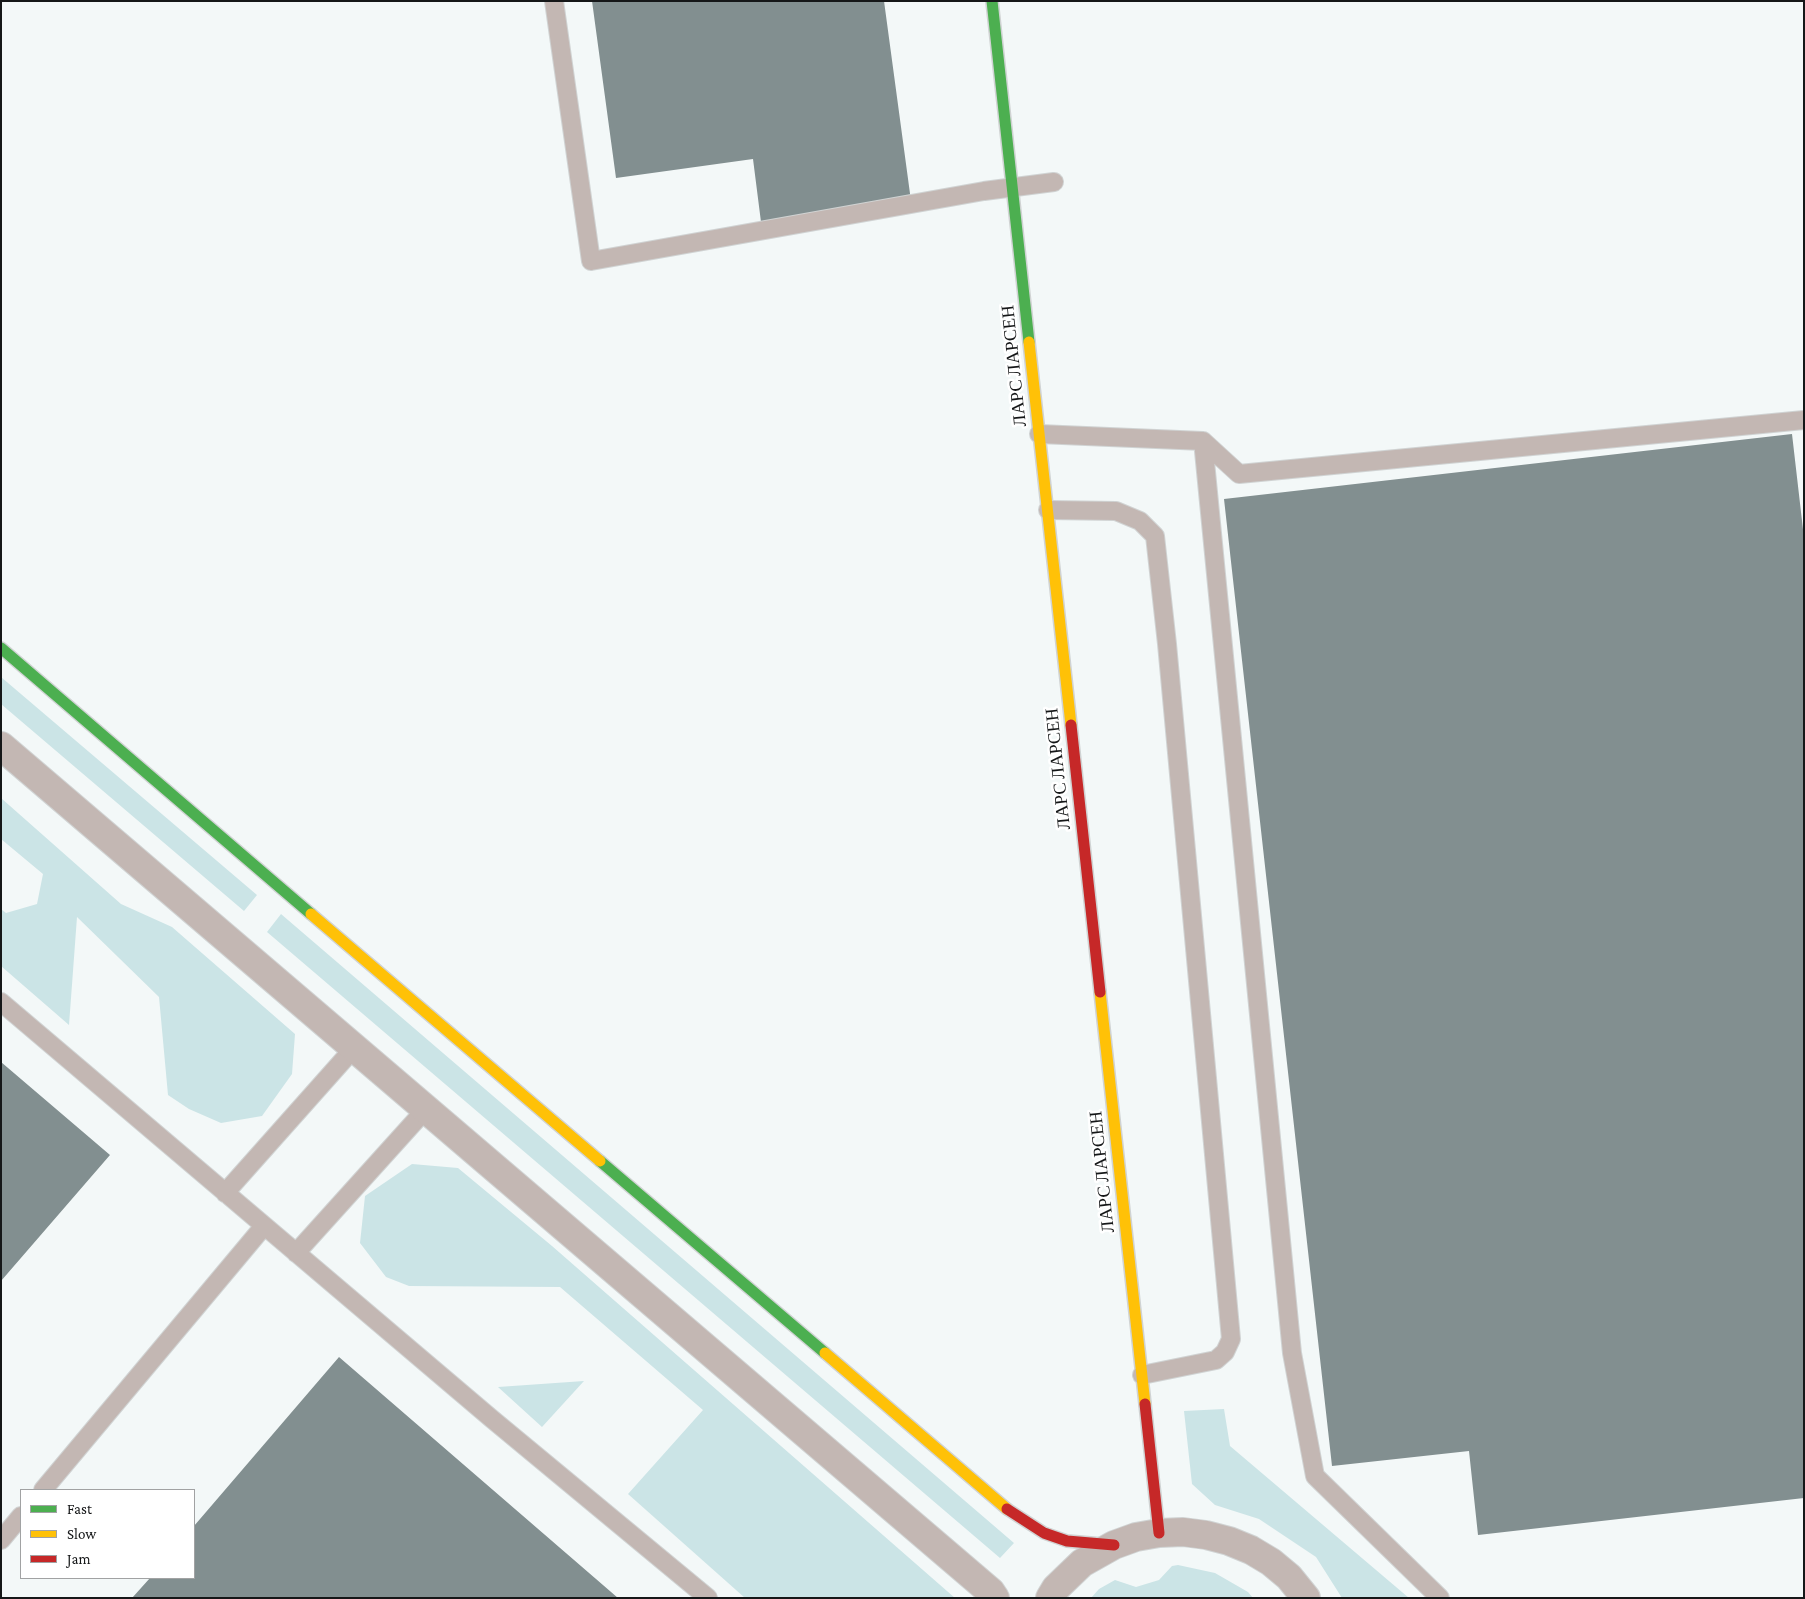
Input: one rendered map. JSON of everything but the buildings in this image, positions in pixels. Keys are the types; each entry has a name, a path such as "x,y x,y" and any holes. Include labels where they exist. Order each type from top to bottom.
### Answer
{"street":[{"name":"ЛАРС ЛАРСЕН","path":"992,1 1159,1533"},
{"path":"1,648 1014,1515 1044,1533 1067,1541 1114,1545"},
{"path":"1,746 995,1598"},
{"path":"1050,1598 1056,1588 1082,1563 1114,1545 1159,1533 1183,1532 1229,1541 1251,1550 1271,1562 1288,1577 1306,1598"}],"lane":[{"path":"554,1 591,261 984,191 1054,182"},
{"path":"1039,434 1203,441 1239,474 1804,420"},
{"path":"1203,441 1292,1354 1315,1476 1440,1598"},
{"path":"1048,510 1116,511 1140,521 1155,536 1165,624 1231,1339 1225,1352 1216,1360 1142,1375"},
{"path":"1,1002 499,1426 708,1598"},
{"path":"225,1193 354,1048"},
{"path":"296,1253 426,1109"},
{"path":"44,1489 264,1226"},
{"path":"1,1540 20,1517"}],"shaded area":[{"path":"1,677 257,895 244,911 1,704"},
{"path":"1,798 121,904 172,927 295,1034 292,1074 262,1116 221,1123 189,1109 168,1095 159,997 77,917 69,1025 1,966 1,909 6,913 37,904 43,874 1,839"},
{"path":"281,914 1014,1543 1000,1558 267,932"},
{"path":"412,1164 458,1168 552,1246 955,1598 745,1598 628,1494 703,1410 560,1287 409,1286 386,1277 360,1243 365,1196"},
{"path":"584,1381 542,1427 498,1387"},
{"path":"1224,1409 1230,1446 1409,1598 1342,1598 1316,1557 1259,1519 1215,1505 1192,1484 1184,1411"},
{"path":"1178,1565 1215,1573 1248,1592 1253,1598 1091,1598 1099,1589 1115,1580 1136,1587 1159,1580 1172,1566"}],"traffic: fast":[{"path":"992,1 1029,342"},
{"path":"1,648 311,914"},
{"path":"600,1161 825,1353"}],"traffic: slow":[{"path":"1029,342 1071,725"},
{"path":"311,914 600,1161"},
{"path":"1100,992 1145,1404"},
{"path":"825,1353 1007,1509"}],"traffic: jam":[{"path":"1071,725 1100,992"},
{"path":"1145,1404 1159,1533"},
{"path":"1007,1509 1044,1533 1067,1541 1114,1545"}]}
